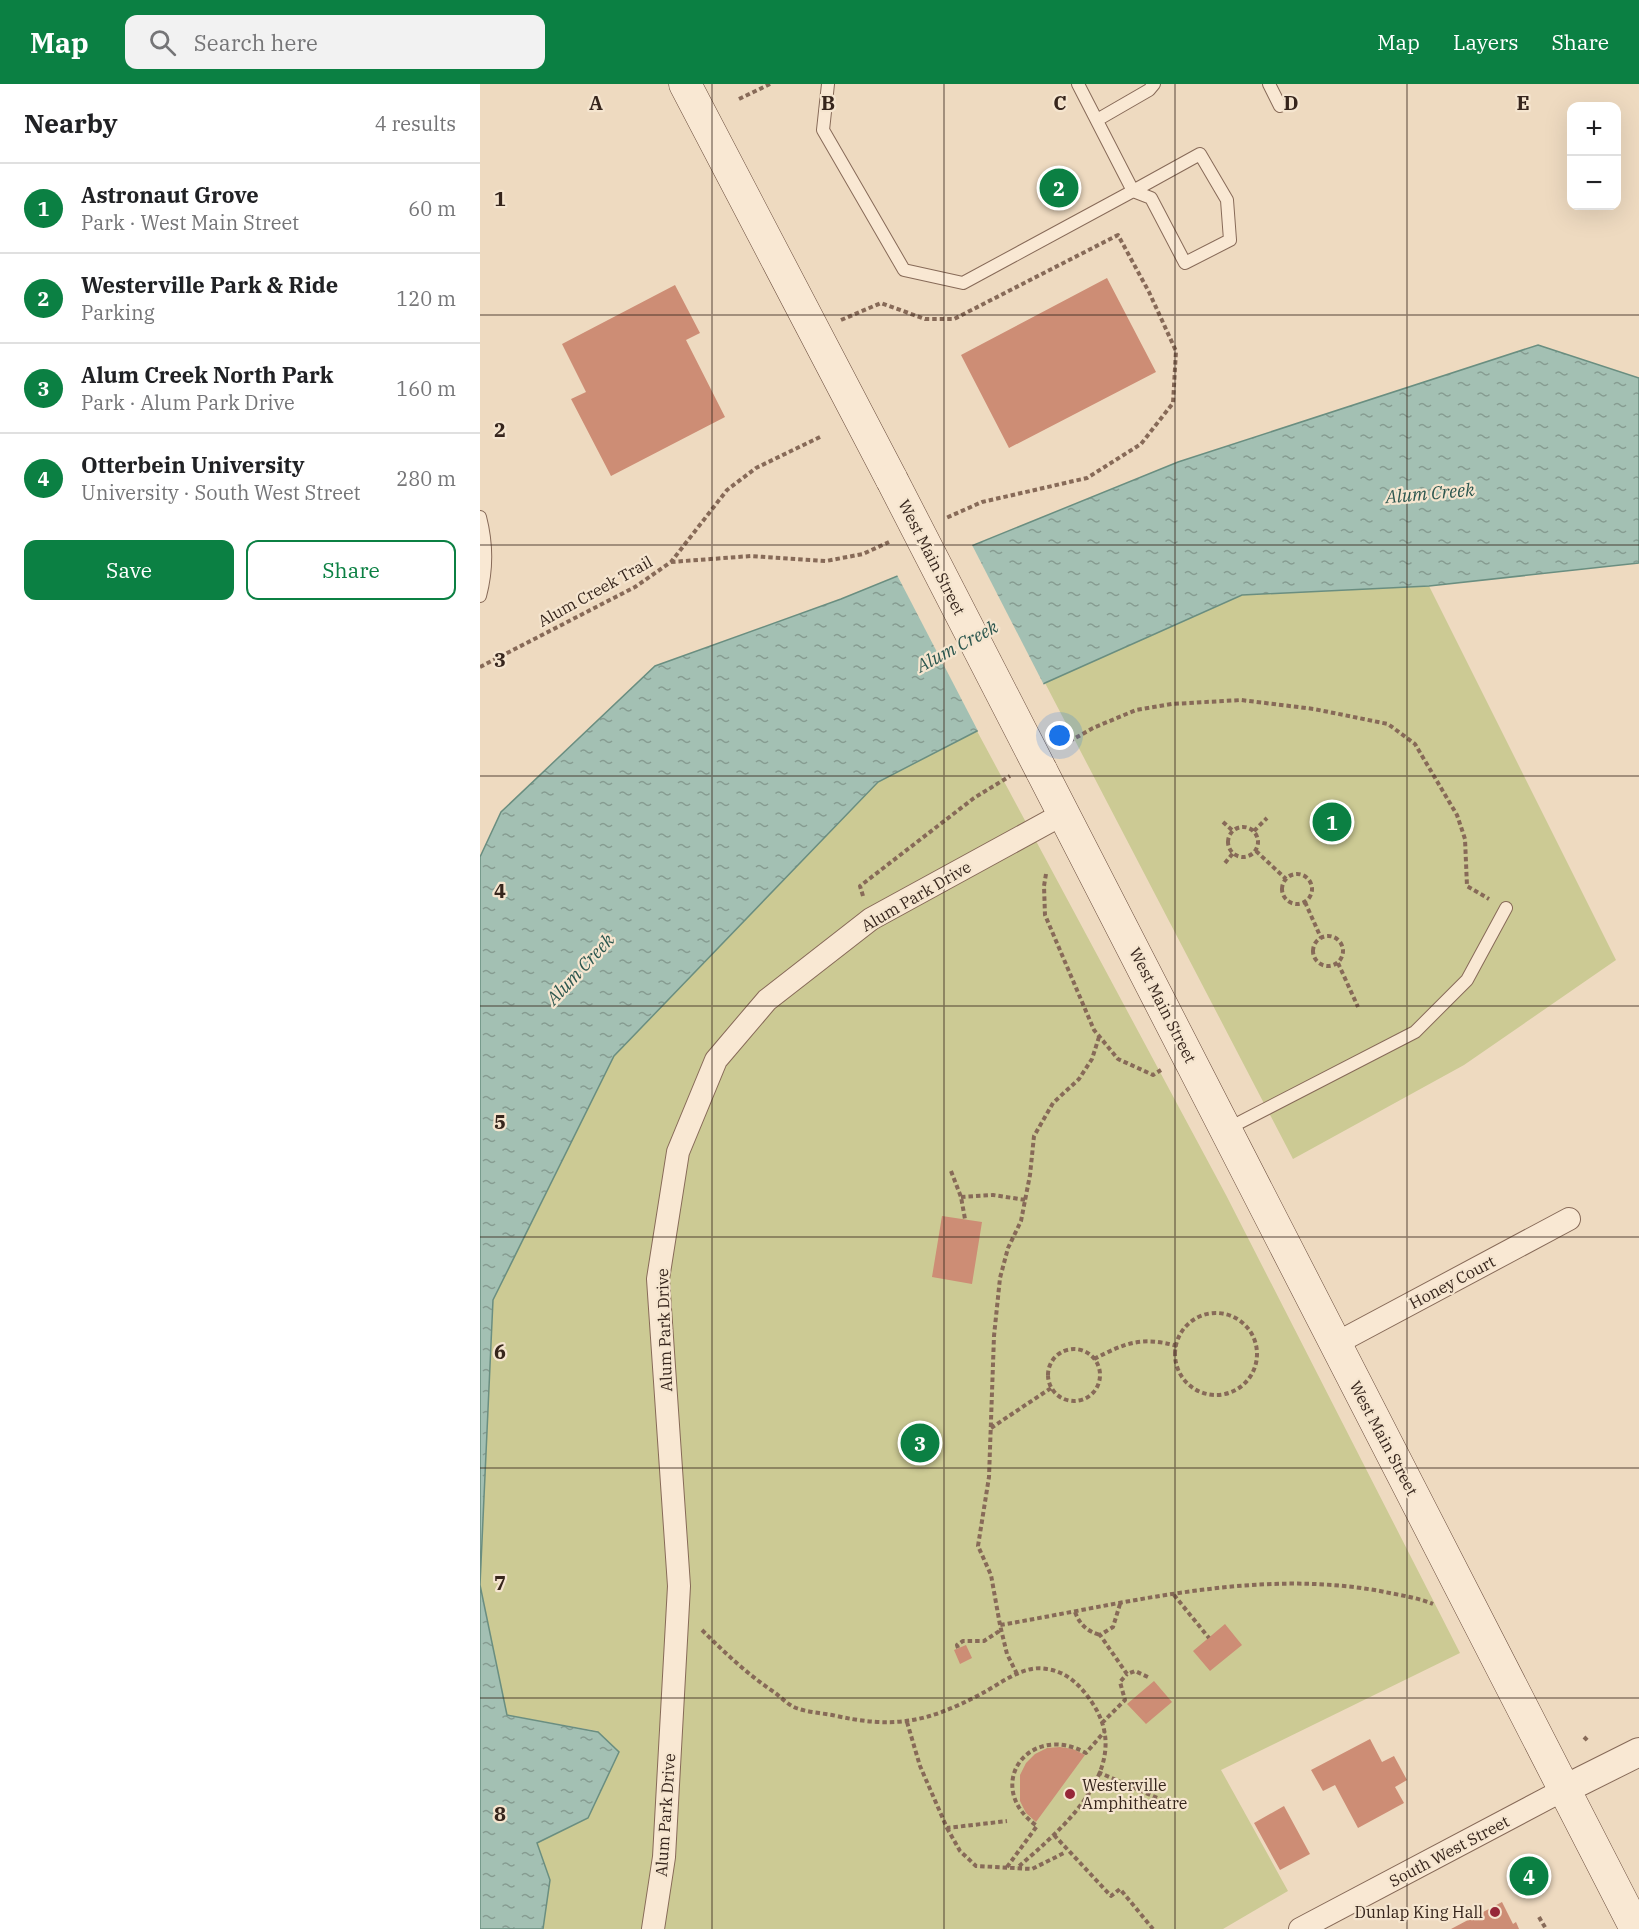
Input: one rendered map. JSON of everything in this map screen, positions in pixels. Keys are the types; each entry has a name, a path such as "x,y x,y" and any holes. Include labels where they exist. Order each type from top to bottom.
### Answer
{"main road":[{"name":"West Main Street","path":"685,84 892,480 1036,765 1636,1929"}],"street":[{"name":"Alum Park Drive","path":"652,1929 664,1857 678,1606 658,1279 678,1152 716,1060 766,1000 871,920 1063,814"},
{"name":"Honey Court","path":"1335,1344 1569,1219"},
{"path":"1565,1789 1639,1752"},
{"name":"South West Street","path":"1300,1929 1565,1789"}],"lane":[{"path":"828,84 823,130 904,270 963,283 1133,191 1200,154 1227,200 1230,240 1185,263 1151,198 1133,191 1078,84"},
{"path":"1097,120 1149,90 1154,84"},
{"path":"1269,84 1280,106"},
{"path":"480,517 484,532 486,574 480,596"},
{"path":"1226,1130 1415,1032 1467,980 1506,908"}],"path":[{"path":"740,99 770,84"},
{"path":"813,332 881,303 925,319 954,319 1118,235 1149,292 1176,351 1173,403 1141,444 1087,478 982,502 939,521"},
{"name":"Alum Creek Trail","path":"480,667 635,587 671,562 727,490 756,468 822,436"},
{"path":"671,562 751,556 826,561 863,554 896,540"},
{"path":"871,920 860,886 974,798 1036,765 1093,728 1136,710 1172,704 1241,700 1314,709 1388,724 1415,744 1457,815 1466,839 1467,886 1506,908"},
{"path":"1254,831 1267,818"},
{"path":"1223,822 1233,831"},
{"path":"1245,827 1254,831 1258,838 1256,850 1245,857 1233,853 1228,842 1233,831 1245,827"},
{"path":"1256,850 1286,879"},
{"path":"1224,863 1233,853"},
{"path":"1046,874 1045,915 1094,1030 1118,1059 1153,1075 1161,1070"},
{"path":"1295,874 1309,879 1312,889 1305,902 1296,904 1287,901 1282,892 1286,879 1295,874"},
{"path":"1305,902 1321,938"},
{"path":"1331,936 1340,941 1343,956 1338,963 1324,966 1314,957 1313,948 1321,938 1331,936"},
{"path":"1338,963 1358,1006"},
{"path":"1017,1674 1001,1627 991,1575 978,1546 988,1477 994,1336 1000,1278 1026,1200 1034,1136 1053,1103 1084,1072 1092,1059 1099,1037"},
{"path":"951,1171 961,1197 965,1219"},
{"path":"961,1197 993,1195 1026,1200"},
{"path":"1217,1313 1231,1316 1252,1334 1257,1360 1252,1374 1244,1384 1232,1392 1219,1395 1206,1394 1194,1389 1185,1380 1178,1368 1177,1346 1183,1330 1192,1321 1204,1315 1217,1313"},
{"path":"1094,1359 1140,1340 1158,1340 1177,1346"},
{"path":"1076,1349 1094,1359 1098,1366 1096,1388 1084,1398 1070,1400 1051,1388 1049,1367 1062,1352 1076,1349"},
{"path":"991,1428 1051,1388"},
{"path":"958,1648 957,1645 963,1641 984,1641 1001,1627 1218,1587 1298,1583 1344,1584 1419,1598 1443,1608"},
{"path":"1174,1595 1209,1638"},
{"path":"1100,1635 1113,1627 1120,1604"},
{"path":"678,1606 743,1671 795,1707 857,1721 907,1722 938,1714 1017,1674 1046,1668 1066,1675 1083,1690 1102,1722 1106,1733 1106,1754 1082,1803 1054,1835 1017,1868"},
{"path":"1075,1612 1078,1620 1088,1631 1100,1635 1127,1674"},
{"path":"1102,1722 1125,1700 1120,1682 1127,1674 1135,1671 1150,1678"},
{"path":"907,1722 920,1766 947,1828 960,1851 976,1866 1032,1869 1064,1853"},
{"path":"1007,1867 1037,1826 1023,1816 1013,1796 1012,1783 1022,1761 1031,1751 1044,1744 1058,1742 1086,1753 1106,1733"},
{"path":"1098,1772 1171,1804"},
{"path":"947,1828 1007,1821"},
{"path":"1054,1835 1111,1896 1120,1889 1154,1929"},
{"path":"1539,1917 1546,1929"}],"shaded area":[{"path":"1429,586 1616,960 1464,1065 1293,1159 1045,683 1242,595"},
{"path":"977,731 1226,1195 1460,1653 1221,1770 1288,1891 1223,1929 480,1929 480,1905 537,1843 588,1818 598,1731 507,1715 480,1585 493,1300 614,1056 878,782"}],"water":[{"name":"Alum Creek","path":"1538,345 1639,378 1639,563 1429,586 1242,595 1045,683 977,731 878,782 614,1056 493,1300 480,1585 480,857 501,812 655,666 841,599 1178,462"},
{"path":"480,1585 507,1715 598,1732 619,1752 588,1818 537,1843 550,1880 543,1929 480,1929"}],"pier":[{"path":"971,543 1045,687 979,733 896,573"}],"building":[{"path":"1107,278 1156,372 1009,448 961,355"},
{"path":"675,285 700,333 686,340 725,417 611,476 571,399 586,392 562,344"},
{"path":"942,1216 982,1222 972,1284 932,1277"},
{"path":"1225,1624 1242,1645 1210,1671 1193,1651"},
{"path":"966,1645 972,1658 960,1664 954,1650"},
{"path":"1154,1681 1172,1702 1146,1724 1127,1704"},
{"path":"1370,1739 1382,1762 1394,1756 1407,1780 1395,1787 1404,1803 1358,1828 1335,1785 1323,1791 1311,1770"},
{"path":"1047,1748 1073,1749 1085,1755 1036,1822 1026,1813 1020,1801 1020,1775 1026,1763 1035,1754"},
{"path":"1284,1806 1310,1854 1280,1870 1254,1823"},
{"name":"Dunlap King Hall","path":"1502,1902 1513,1924 1516,1922 1519,1929 1451,1929"}],"place":[{"name":"Westerville Park & Ride","path":"1059,188"},
{"name":"Astronaut Grove","path":"1332,822"},
{"name":"Alum Creek North Park","path":"920,1443"},
{"name":"Westerville Amphitheatre","path":"1070,1794"},
{"name":"Otterbein University","path":"1529,1876"},
{"name":"Dunlap King Hall","path":"1495,1912"}]}
